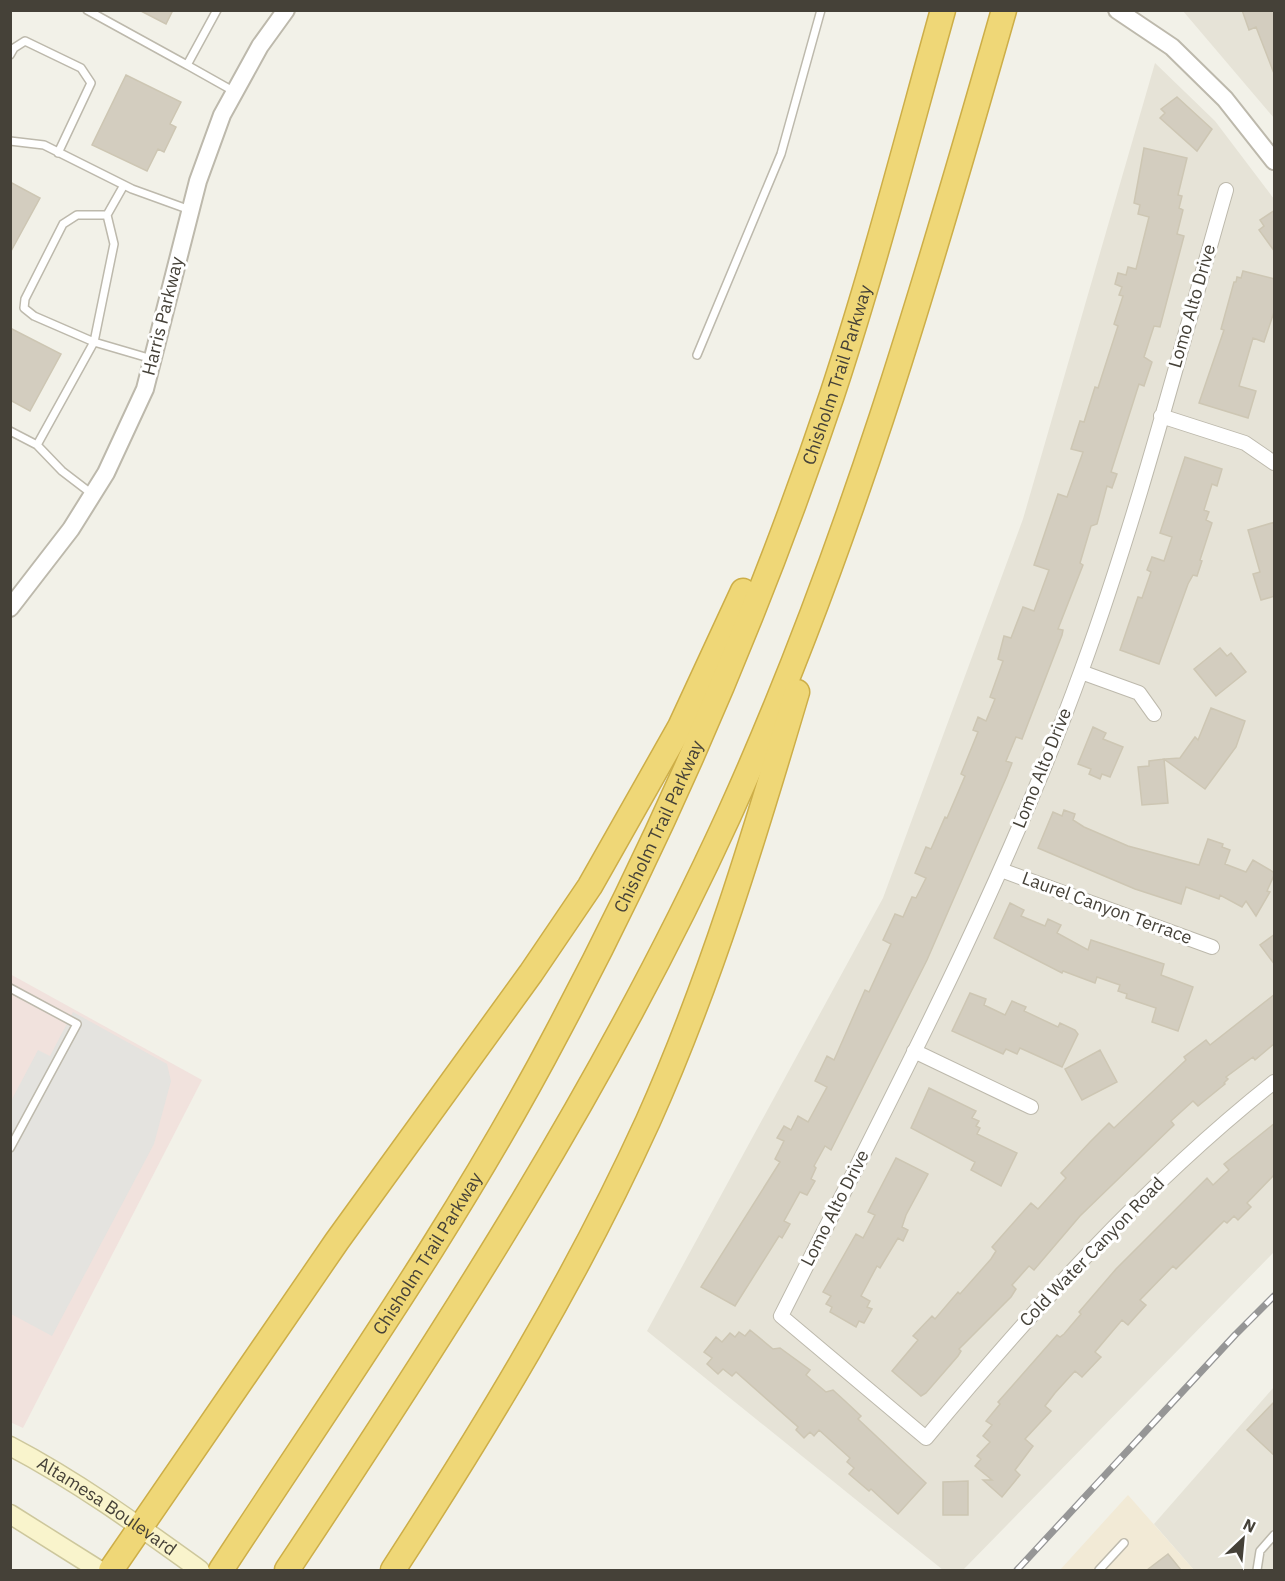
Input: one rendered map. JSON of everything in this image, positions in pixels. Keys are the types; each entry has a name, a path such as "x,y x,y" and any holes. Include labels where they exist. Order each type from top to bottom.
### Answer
{"highway":[{"name":"Chisholm Trail Parkway","path":"220,1570 467,1190 565,1019 640,870 703,732 777,549 833,392 943,10"},
{"path":"287,1570 505,1234 600,1074 727,818 775,710 840,543 895,382 1004,10"},
{"path":"111,1570 148,1533 337,1241 543,956 606,860 680,727 833,392"},
{"path":"393,1570 467,1456 560,1298 649,1118 709,968 753,840 840,543"}],"main road":[{"name":"Altamesa Boulevard","path":"10,1446 40,1461 200,1570"},
{"path":"10,1451 40,1461"},
{"path":"10,1514 99,1570"}],"street":[{"name":"Harris Parkway","path":"10,608 71,529 106,473 145,389 190,210 222,115 260,46 286,10"},
{"path":"1117,10 1172,47 1225,99 1275,161"},
{"name":"Lomo Alto Drive","path":"926,1438 781,1316 914,1051 1001,870 1081,672 1130,531 1226,190"},
{"path":"1161,416 1245,443 1275,463"},
{"path":"1081,672 1139,693 1154,714"},
{"name":"Laurel Canyon Terrace","path":"1001,870 1212,947"},
{"path":"914,1051 1031,1107"},
{"name":"Cold Water Canyon Road","path":"926,1438 1043,1301 1135,1205 1226,1121 1275,1082"}],"lane":[{"path":"87,10 187,64 234,93"},
{"path":"187,64 217,10"},
{"path":"697,355 781,154 821,10"},
{"path":"10,55 14,48 25,41 81,68 91,82 58,153"},
{"path":"10,141 44,145 124,185 190,210"},
{"path":"37,445 94,342 114,244 108,215 124,185"},
{"path":"108,215 78,215 63,224 25,298 24,308 34,316 94,342 152,359"},
{"path":"10,431 37,445 62,471 92,494"},
{"path":"10,988 77,1024 10,1148"},
{"path":"1257,1570 1260,1551 1275,1534"},
{"path":"1099,1570 1124,1543"}],"shaded area":[{"path":"1183,11 1274,11 1274,118"},
{"path":"1155,63 1215,121 1274,199 1274,1252 963,1570 943,1570 647,1331 883,898 1023,519"},
{"path":"10,974 202,1080 23,1428 10,1422"},
{"path":"73,1012 167,1064 171,1081 154,1144 52,1336 11,1314 11,1101 38,1050 50,1056"},
{"path":"1274,1387 1274,1570 1194,1570 1154,1524"},
{"path":"1128,1495 1194,1570 1060,1570"}],"building":[{"path":"139,10 173,10 166,24"},
{"path":"1242,10 1275,10 1275,76 1256,27 1249,30"},
{"path":"126,75 181,102 170,124 176,127 164,152 158,149 147,171 92,145"},
{"path":"1177,97 1212,129 1197,151 1160,118 1165,113 1161,109"},
{"path":"1144,148 1187,158 1178,195 1182,196 1179,208 1183,210 1177,234 1184,236 1160,327 1154,326 1144,357 1152,362 1144,386 1139,384 1111,472 1117,474 1112,488 1107,486 1097,524 1091,526 1080,563 1083,565 1058,629 1063,630 1062,635 1022,739 1016,737 1006,761 1012,763 1007,776 927,960 831,1150 825,1146 814,1166 816,1168 811,1179 815,1181 807,1195 800,1192 784,1221 790,1224 782,1238 779,1236 735,1306 701,1287 780,1162 775,1159 784,1141 777,1138 784,1126 791,1130 798,1116 808,1122 827,1087 815,1081 827,1056 834,1060 865,990 869,992 891,944 883,940 895,914 903,917 912,897 916,898 926,878 915,873 926,847 931,849 945,817 947,818 965,776 961,774 978,732 973,730 978,717 986,721 995,699 990,697 1003,661 998,659 1004,636 1011,638 1023,607 1034,611 1049,570 1034,565 1058,494 1067,497 1083,452 1071,449 1080,421 1084,422 1095,387 1098,388 1118,326 1114,324 1123,296 1119,295 1122,287 1115,284 1118,273 1126,275 1128,267 1136,269 1149,217 1138,214 1140,205 1134,203"},
{"path":"10,182 40,198 10,253"},
{"path":"1275,210 1275,252 1259,230 1264,226 1260,220"},
{"path":"1243,271 1275,279 1275,309 1264,342 1253,338 1239,386 1256,391 1248,418 1199,403 1224,330 1221,329 1234,282 1237,277 1241,278"},
{"path":"10,328 61,354 30,411 10,400"},
{"path":"1185,457 1222,469 1217,486 1212,484 1204,510 1209,512 1206,520 1212,523 1200,560 1202,561 1197,576 1193,575 1188,584 1159,664 1120,650 1138,597 1142,598 1151,572 1147,570 1152,557 1164,561 1172,537 1160,533"},
{"path":"1275,522 1275,596 1261,600 1253,574 1260,572 1248,530"},
{"path":"1220,648 1227,656 1231,653 1246,672 1216,696 1194,669"},
{"path":"1211,708 1245,721 1236,747 1205,789 1164,759 1180,758 1195,737 1198,740"},
{"path":"1093,727 1106,733 1103,739 1123,747 1110,777 1102,774 1100,779 1089,774 1091,769 1078,764"},
{"path":"1164,759 1168,803 1142,805 1138,767 1149,766 1149,761"},
{"path":"1064,810 1075,814 1073,820 1084,827 1128,846 1199,865 1208,839 1223,844 1222,847 1230,850 1225,864 1246,872 1253,860 1275,873 1267,891 1270,892 1256,916 1246,901 1242,907 1220,895 1219,899 1186,887 1181,904 1135,889 1038,848 1053,812 1062,816"},
{"path":"1010,903 1024,910 1021,916 1045,926 1048,919 1061,925 1057,933 1088,950 1091,940 1164,964 1161,975 1193,987 1178,1031 1152,1022 1156,1008 1126,998 1127,994 1118,991 1120,985 1097,977 1095,983 1063,971 1062,973 994,938"},
{"path":"1275,934 1275,965 1260,945"},
{"path":"970,993 986,999 984,1005 1005,1015 1012,1001 1026,1007 1024,1011 1058,1027 1060,1023 1075,1030 1078,1034 1062,1067 1020,1048 1017,1054 1006,1049 1003,1054 952,1031"},
{"path":"1275,994 1275,1043 1255,1060 1253,1057 1226,1077 1228,1079 1225,1084 1198,1106 1193,1101 1171,1121 1174,1125 1080,1216 1034,1270 1029,1266 1012,1285 1016,1289 1011,1297 959,1349 961,1351 958,1356 926,1393 921,1396 892,1371 918,1340 913,1336 932,1316 935,1319 958,1292 960,1294 991,1259 996,1251 992,1247 1031,1203 1038,1209 1066,1178 1061,1173 1109,1123 1114,1128 1186,1060 1184,1057 1206,1040 1210,1045"},
{"path":"1100,1050 1117,1082 1082,1100 1065,1069"},
{"path":"929,1088 976,1111 972,1118 979,1121 976,1126 980,1128 977,1134 1017,1153 1001,1186 971,1170 975,1162 911,1128"},
{"path":"1275,1123 1275,1174 1247,1203 1251,1207 1238,1220 1234,1216 1227,1223 1224,1221 1176,1269 1173,1266 1140,1300 1146,1305 1128,1325 1122,1320 1095,1352 1101,1357 1082,1377 1075,1371 1055,1393 1045,1406 1051,1411 1025,1439 1033,1446 1015,1470 1020,1475 1002,1497 983,1480 992,1480 975,1466 981,1459 977,1456 990,1442 983,1436 992,1425 986,1421 1000,1404 998,1402 1057,1335 1060,1337 1064,1334 1081,1314 1079,1312 1116,1269 1207,1178 1213,1185 1229,1170 1224,1164"},
{"path":"896,1158 928,1174 906,1215 902,1227 908,1230 903,1241 898,1238 880,1268 877,1266 861,1296 870,1301 867,1307 872,1309 864,1323 859,1321 856,1327 830,1312 832,1307 826,1304 831,1296 823,1292 856,1234 863,1238 875,1215 868,1212"},
{"path":"750,1330 773,1349 780,1348 810,1370 806,1375 826,1392 833,1390 861,1416 858,1419 926,1483 898,1514 871,1489 869,1491 849,1474 854,1468 847,1462 850,1458 819,1430 814,1436 810,1432 804,1438 796,1430 798,1427 736,1372 732,1376 723,1369 718,1374 707,1364 712,1358 704,1352 716,1337 722,1342 730,1333 735,1337 739,1332 745,1336"},
{"path":"1275,1401 1275,1456 1247,1430"},
{"path":"968,1481 968,1515 943,1515 943,1482"},
{"path":"1168,1554 1181,1570 1147,1570"}],"railway":[{"path":"1017,1570 1274,1296"}]}
